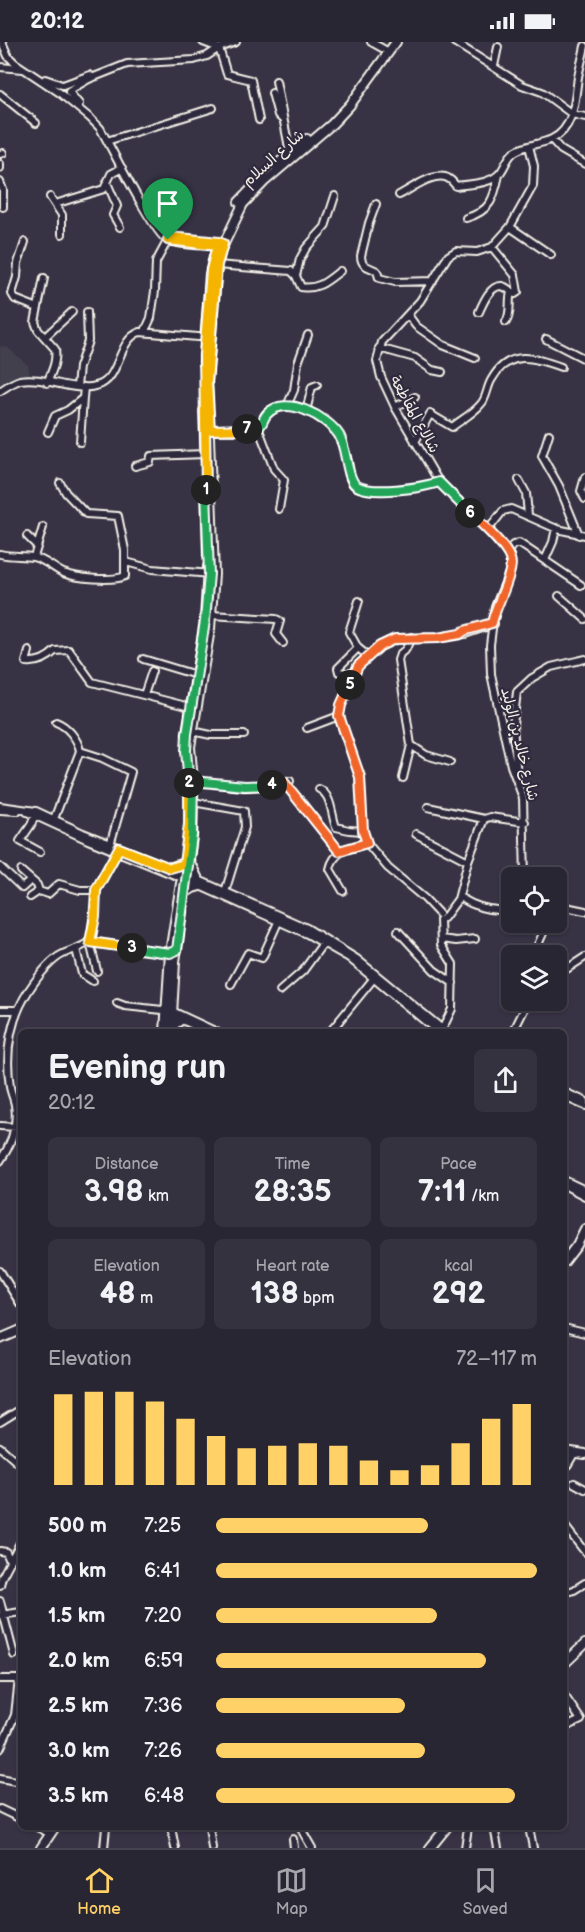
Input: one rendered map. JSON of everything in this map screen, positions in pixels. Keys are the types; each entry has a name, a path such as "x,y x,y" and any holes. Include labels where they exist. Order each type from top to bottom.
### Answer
{"main road":[{"name":"شارع السلام","path":"169,1029 173,951 185,877 193,802 190,751 192,731 211,615 207,430 211,270 219,244 232,215 247,192 346,103 388,47 396,42"},
{"name":"شارع السلام","path":"208,338 219,244 243,204 264,182 338,117 362,90 388,47"},
{"name":"شارع السلام","path":"187,861 189,824 186,751 190,707 211,574 205,454 207,430"},
{"path":"170,868 187,861 200,883 185,893"},
{"name":"شارع السلام","path":"173,951 185,893 185,877"},
{"path":"170,1029 181,1020"},
{"path":"567,1258 585,1230"},
{"path":"0,1339 18,1331"},
{"path":"567,1452 585,1454"},
{"path":"567,1655 585,1639"},
{"path":"567,1661 585,1644"},
{"path":"425,1848 440,1830"},
{"path":"430,1848 445,1830"},
{"path":"41,1848 53,1831"}],"street":[{"path":"3,42 8,56 23,69 61,94 96,123 162,235 169,238 219,244"},
{"path":"3,42 18,62 50,82 68,87 75,101 98,120 169,238"},
{"path":"202,42 219,48"},
{"path":"61,94 67,95 89,79 127,64 195,60 236,42"},
{"path":"371,42 388,47"},
{"path":"454,42 522,85 542,92 572,114 585,117"},
{"path":"466,218 479,214 489,205 494,197 500,174 512,154 529,146 552,140 560,133 572,114 577,98 578,79 585,45"},
{"path":"494,66 498,47"},
{"path":"219,48 226,73 252,81 259,120"},
{"path":"61,94 59,90 62,85 127,61 157,62"},
{"path":"0,67 23,69"},
{"path":"276,81 290,153"},
{"path":"272,93 278,115 283,120"},
{"path":"0,94 36,123"},
{"path":"110,140 213,108"},
{"path":"552,140 561,150 585,164"},
{"path":"442,372 432,370 415,358 379,348 386,337 420,302 444,260 451,253 477,252 492,247 510,227 533,186 534,166 529,146"},
{"path":"55,204 104,189 108,185 111,174 122,168"},
{"path":"399,195 429,179 443,176 449,178 456,186 491,180 500,174"},
{"path":"0,182 3,190 3,207"},
{"path":"108,185 117,206 113,215 120,227"},
{"path":"296,276 300,259 306,248 325,228 335,196"},
{"path":"50,197 62,215 62,234"},
{"path":"376,204 361,256 365,266 377,272 379,278 395,282 433,280"},
{"path":"510,227 551,255"},
{"path":"145,331 151,318 156,262 169,238"},
{"path":"25,242 12,294 15,299 38,308"},
{"path":"479,312 484,298 494,289 503,287 516,295 518,293 515,275 492,247"},
{"path":"217,265 291,271 301,287 310,288 322,285 340,271"},
{"path":"44,278 36,325 55,349 56,356 47,383"},
{"path":"506,322 510,315 508,300 511,292"},
{"path":"45,338 72,312"},
{"path":"80,442 83,398 79,368 88,341 87,312"},
{"path":"408,315 416,326 443,345 475,358"},
{"path":"0,392 19,380 80,387 100,384 106,381 129,337 145,331 208,338"},
{"path":"287,406 294,390 298,363 308,335"},
{"path":"546,339 585,359"},
{"name":"شالاع المقاطعة","path":"379,348 379,369 395,407 415,442 439,482 488,530"},
{"path":"415,442 430,414 452,428 482,404 492,378 505,361 539,359 561,367"},
{"path":"306,411 312,387 317,384"},
{"path":"395,407 415,397"},
{"path":"48,432 55,416 68,410 83,398"},
{"path":"207,430 258,427 267,413 287,406 297,406 328,424 338,434 344,447 350,478 358,487 365,489 424,487 439,482"},
{"path":"258,427 274,469 284,480 279,509"},
{"path":"549,434 542,456 582,535"},
{"path":"135,466 150,462 151,456 205,454"},
{"path":"585,477 581,491 585,499"},
{"path":"519,480 526,493 528,515"},
{"path":"0,554 34,557 65,573 97,578 121,578 125,574 126,562 118,516 86,514 66,494 60,483"},
{"path":"581,585 519,543 513,545 507,552 488,530 506,510 514,509 555,528 582,535"},
{"path":"34,557 36,544 43,527"},
{"path":"545,560 554,542 555,528"},
{"path":"27,536 36,544"},
{"name":"شارع خالد بن الوليد","path":"507,552 511,565 493,624 491,653 493,689 511,765 523,798 525,867"},
{"path":"126,562 152,569 211,574"},
{"path":"560,596 585,619"},
{"path":"359,602 350,632 358,648 369,656"},
{"path":"211,615 276,619 280,621 276,634 283,643"},
{"path":"443,1029 452,1009 453,964 444,951 441,939 441,917 425,898 388,868 367,843 363,831 360,777 339,716 341,705 358,666 380,646 395,639 411,637 430,639 460,634 493,624"},
{"path":"403,778 411,745 398,660 411,637"},
{"path":"354,674 339,672 338,668 358,648"},
{"path":"29,651 26,662 33,663 48,658 55,651 69,650 92,682 190,707"},
{"path":"517,781 518,764 513,725 517,692 532,678 551,667 585,658"},
{"path":"143,659 196,675"},
{"path":"144,695 152,670"},
{"path":"308,728 339,716"},
{"path":"54,819 80,751 80,746 73,737 63,725 56,722"},
{"path":"192,731 211,735 244,735"},
{"path":"411,745 426,755 450,762"},
{"path":"80,751 131,772 110,844"},
{"path":"193,781 245,786 287,782 339,851"},
{"path":"319,789 324,792 329,801 336,826 363,831"},
{"path":"193,802 244,811 245,827 225,892"},
{"path":"428,807 484,819 490,817 525,822"},
{"path":"0,808 30,808 110,844 118,850 285,918 357,959 375,977 440,1029"},
{"path":"0,808 35,814 74,834 170,868 185,877"},
{"path":"35,814 31,825 20,841 40,852"},
{"path":"441,917 458,899 468,861 484,819"},
{"path":"416,834 468,861"},
{"path":"343,891 330,870 332,861 339,851 367,843"},
{"path":"97,971 90,942 95,917 96,890 118,850"},
{"path":"0,867 22,888 31,880"},
{"path":"21,871 39,891 48,894 59,884 80,890 96,890"},
{"path":"200,883 325,941"},
{"path":"30,897 39,891"},
{"path":"458,899 461,898 473,905 501,910"},
{"path":"567,907 585,910"},
{"path":"231,984 249,953 262,958 279,920"},
{"path":"398,931 434,970 453,983"},
{"path":"441,939 475,939"},
{"path":"280,991 303,970 325,941"},
{"path":"0,1161 10,1144 16,1127 15,1103 10,1088 9,1058 12,1030 18,1010 30,989 52,962 64,953 90,942 173,951"},
{"path":"76,949 82,974 93,981"},
{"path":"567,969 585,957"},
{"path":"332,1029 375,977"},
{"path":"117,1003 170,1013 210,1029"},
{"path":"0,1010 18,1010"},
{"path":"514,1029 524,1011"},
{"path":"170,1013 200,1029"},
{"path":"0,1056 9,1058"},
{"path":"567,1093 585,1101"},
{"path":"567,1098 585,1106"},
{"path":"0,1126 16,1127"},
{"path":"567,1181 585,1190"},
{"path":"567,1187 585,1196"},
{"path":"0,1271 18,1300"},
{"path":"0,1287 8,1285"},
{"path":"567,1328 585,1331"},
{"path":"0,1422 18,1410"},
{"path":"0,1447 18,1463"},
{"path":"567,1466 574,1454"},
{"path":"574,1483 585,1489"},
{"path":"567,1529 585,1552"},
{"path":"0,1585 1,1577 18,1546"},
{"path":"0,1551 6,1552 10,1561"},
{"path":"567,1592 585,1583"},
{"path":"0,1601 14,1655"},
{"path":"2,1615 18,1612"},
{"path":"0,1679 18,1679"},
{"path":"0,1749 15,1715 18,1693"},
{"path":"567,1699 581,1720 567,1727"},
{"path":"0,1778 18,1781"},
{"path":"0,1809 18,1818"},
{"path":"104,1848 106,1830"},
{"path":"172,1830 176,1848"},
{"path":"209,1830 212,1848"},
{"path":"302,1830 312,1848"},
{"path":"465,1848 468,1830"},
{"path":"495,1830 498,1848"},
{"path":"530,1830 533,1848"},
{"path":"293,1839 294,1848"}],"shaded area":[{"path":"0,346 7,347 28,365 31,380 19,380 0,391"}],"route":[{"path":"170,237 223,244 217,265 207,382 210,430 258,427 267,413 287,406 297,406 324,421 341,438 353,483 365,489 380,489 424,487 439,482 488,530 510,556 511,561 510,571 495,607 492,623 460,634 438,638 395,639 380,646 358,666 341,705 339,716 360,777 363,831 367,843 339,851 284,782 245,786 193,781 192,835 177,950 170,953 90,942 95,917 96,890 119,848 170,868 177,867 184,864 188,835 189,794 186,742 205,621 209,574 204,355 211,270 217,246 168,240 170,237"}]}
